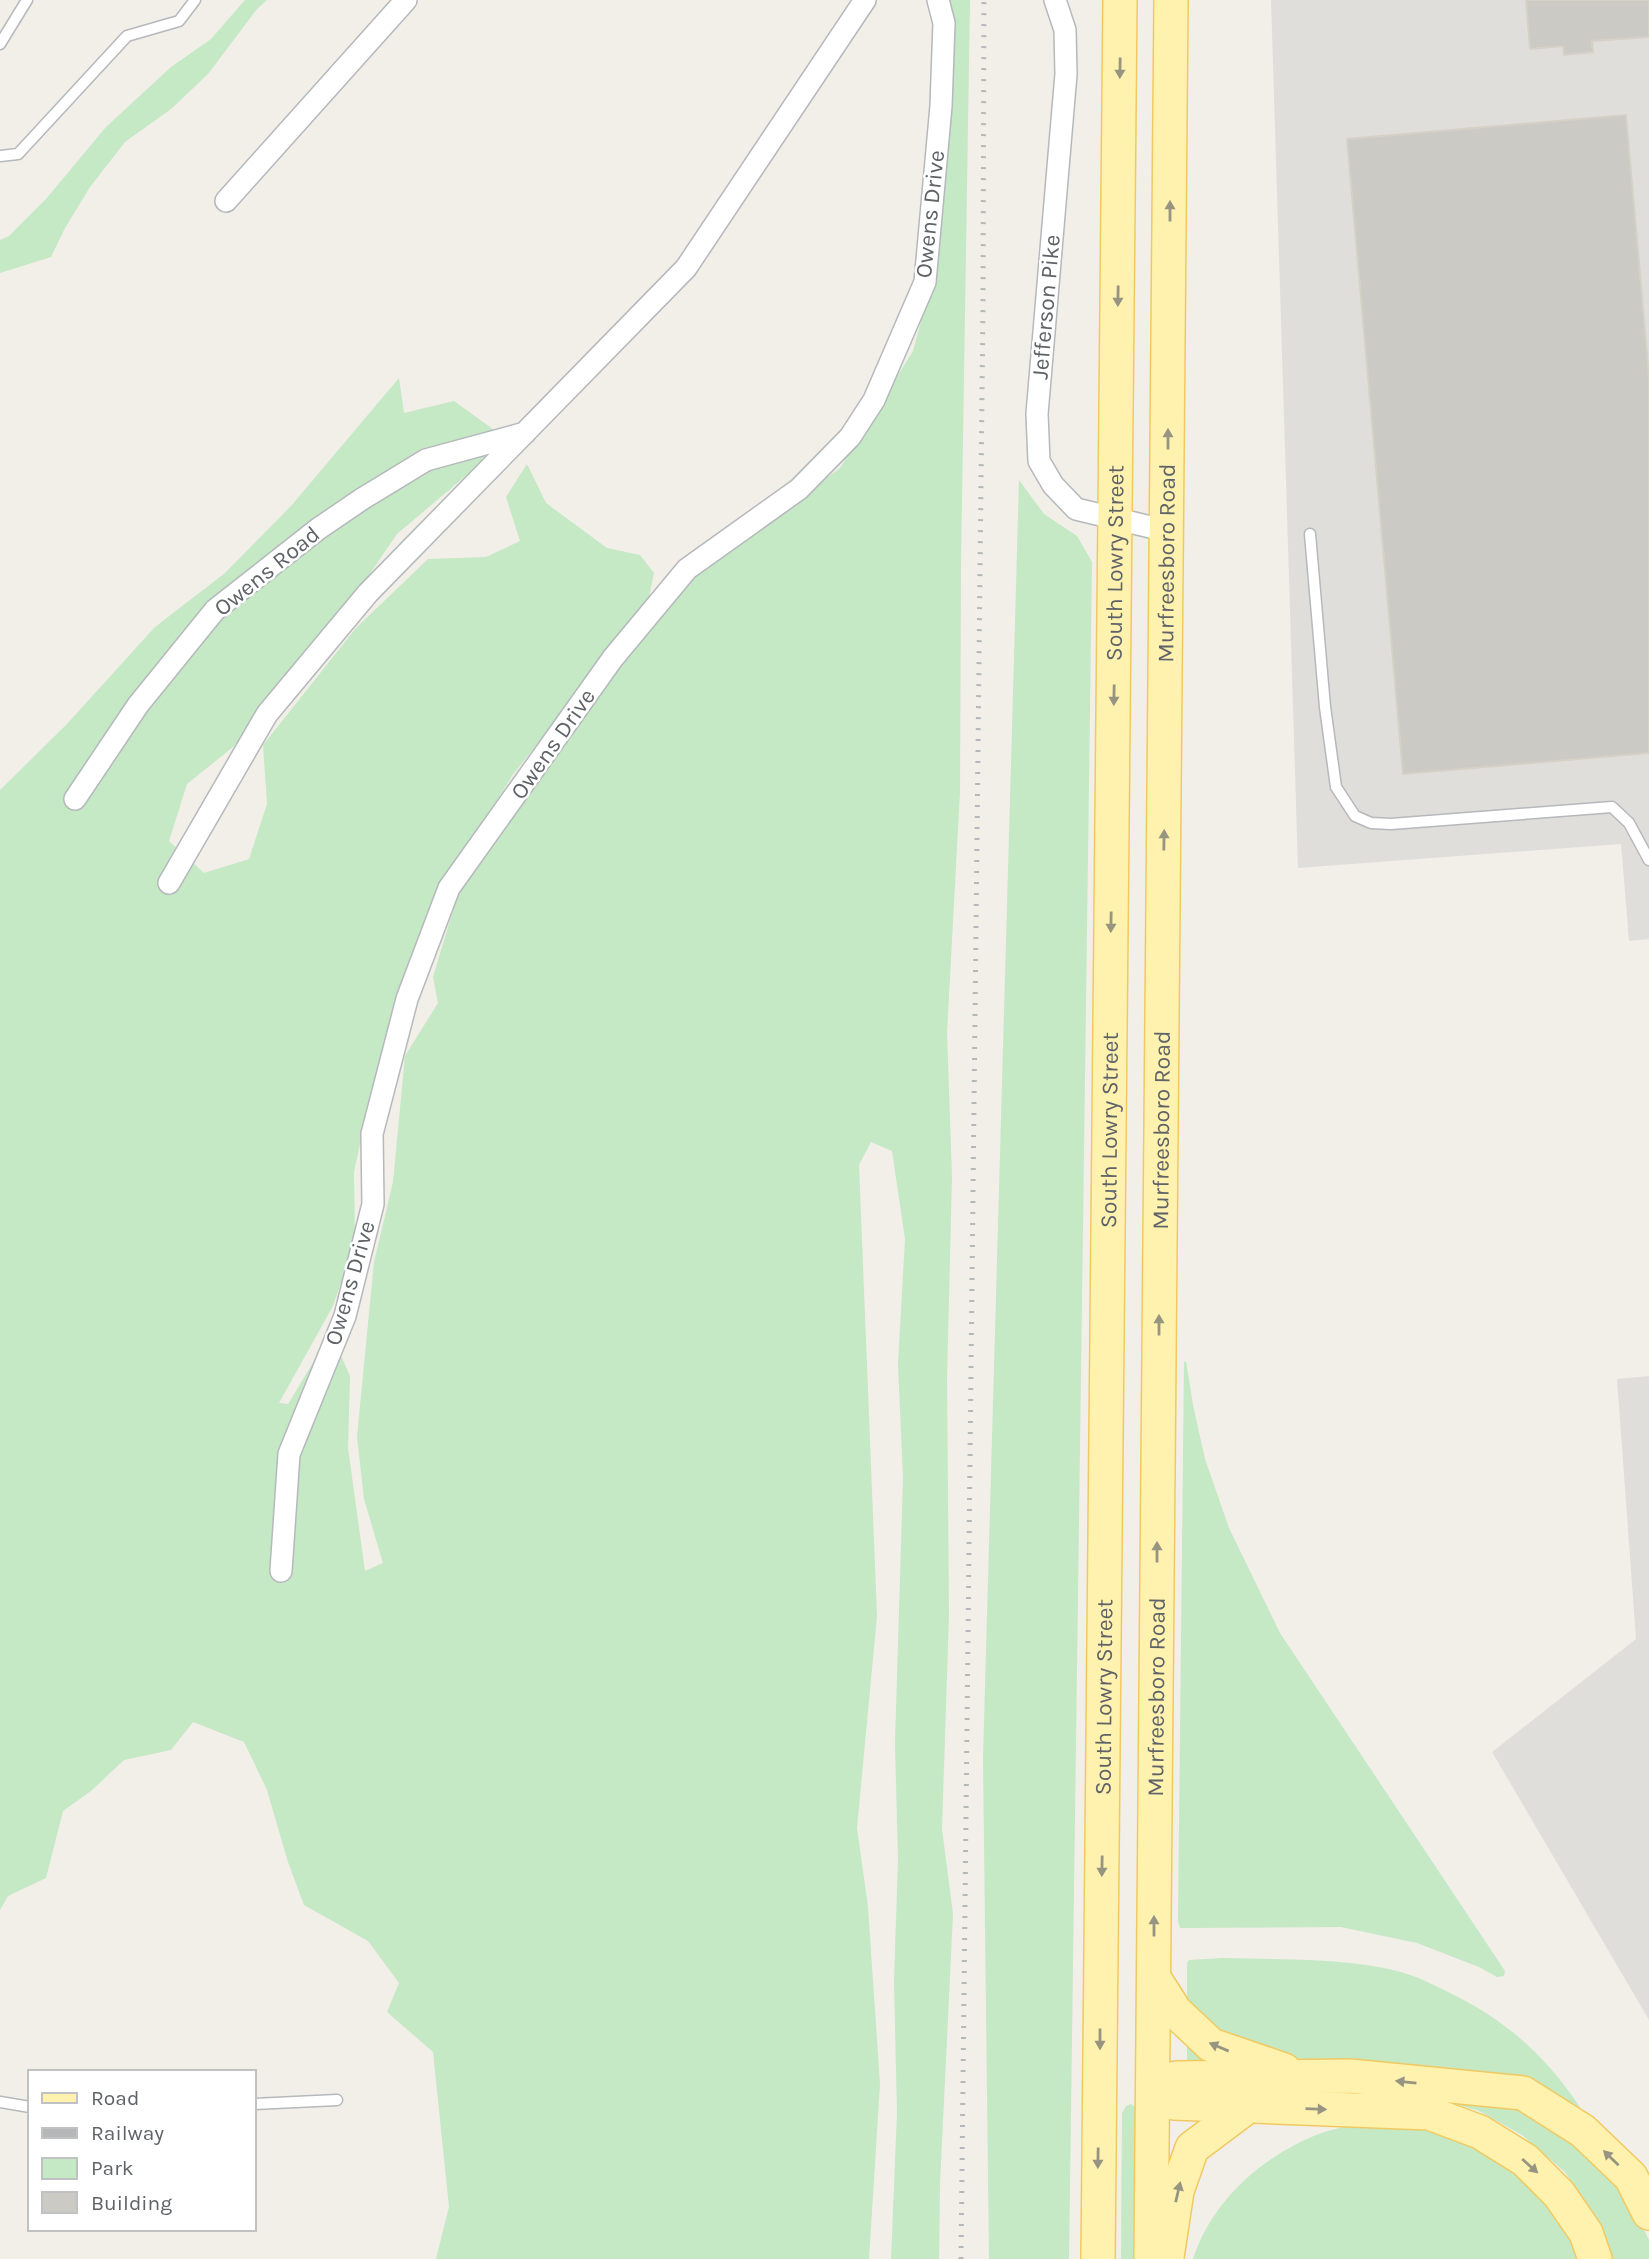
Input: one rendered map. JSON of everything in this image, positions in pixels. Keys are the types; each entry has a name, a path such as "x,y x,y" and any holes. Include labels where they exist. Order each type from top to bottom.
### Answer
{"main road":[{"name":"South Lowry Street","path":"1097,2259 1120,0"},
{"name":"Murfreesboro Road","path":"1151,2259 1161,2093 1154,1978 1171,0"},
{"path":"1154,1978 1175,2011 1211,2045 1306,2077"},
{"path":"1161,2093 1176,2078 1350,2076 1523,2093 1584,2131 1631,2177 1649,2213"},
{"path":"1100,2089 1161,2093 1174,2103 1429,2113 1480,2132 1525,2160 1559,2194 1586,2233 1595,2259"},
{"path":"1167,2259 1177,2191 1192,2148 1248,2106"}],"street":[{"path":"226,201 406,0"},
{"path":"169,883 267,714 368,593 687,268 865,0"},
{"name":"Owens Drive","path":"281,1571 289,1454 345,1316 373,1204 372,1134 407,999 449,888 613,658 687,569 799,489 850,437 874,400 925,282 941,106 944,23 938,0"},
{"name":"Jefferson Pike","path":"1055,0 1065,30 1066,74 1037,414 1039,461 1053,485 1076,509 1167,531"},
{"name":"Owens Road","path":"75,799 138,705 215,610 318,529 426,460 527,433"}],"lane":[{"path":"0,44 27,0"},
{"path":"0,156 18,154 127,36 179,21 195,0"},
{"path":"1310,534 1325,707 1336,787 1355,816 1371,823 1391,824 1612,807 1629,823 1649,860"},
{"path":"256,2104 337,2100"},
{"path":"0,2102 28,2107"}],"shaded area":[{"path":"1271,0 1649,0 1649,939 1629,941 1621,844 1298,868"},
{"path":"1649,1376 1649,2020 1492,1752 1636,1639 1617,1379"}],"green space":[{"path":"245,0 267,0 257,9 208,74 171,109 125,142 90,187 51,257 0,273 0,240 9,236 46,199 106,127 171,67 211,39"},
{"path":"943,0 970,0 960,792 947,1033 952,1177 947,1378 949,1614 942,1829 953,1914 939,2259 891,2259 897,2113 894,1982 898,1859 895,1743 903,1478 898,1364 905,1239 892,1151 871,1142 859,1165 877,1616 857,1828 868,1907 880,2084 869,2259 436,2259 449,2207 433,2052 387,2012 399,1983 368,1941 304,1905 267,1790 244,1742 193,1722 171,1750 124,1760 91,1791 63,1811 46,1878 8,1896 0,1910 0,790 66,725 155,627 225,573 291,506 399,378 404,413 454,401 494,430 482,462 397,534 345,610 233,747 187,784 169,841 204,873 249,859 267,804 263,745 356,628 428,559 486,557 520,541 506,497 527,464 546,503 607,548 640,555 654,573 648,602 512,776 443,889 365,1121 354,1172 355,1241 333,1306 279,1403 288,1404 331,1333 350,1376 348,1448 365,1571 383,1563 364,1499 357,1437 374,1262 393,1182 405,1056 438,1003 433,977 460,887 636,642 702,568 840,468 913,351 932,281"},
{"path":"1019,480 1044,514 1077,536 1092,562 1069,2259 989,2259 983,1758"},
{"path":"1186,1361 1205,1459 1229,1528 1280,1633 1505,1971 1504,1976 1497,1977 1479,1967 1417,1943 1341,1927 1180,1928"},
{"path":"1222,1958 1332,1961 1397,1971 1437,1986 1497,2020 1528,2045 1554,2072 1596,2133 1649,2240 1649,2259 1612,2259 1601,2226 1565,2172 1522,2135 1479,2111 1432,2097 1387,2093 1316,2094 1187,2087 1187,1963 1189,1960"},
{"path":"1131,2104 1139,2110 1139,2259 1121,2259 1122,2113 1126,2106"},
{"path":"1358,2124 1449,2130 1525,2171 1585,2259 1193,2259 1212,2218 1257,2169 1316,2135"}],"building":[{"path":"1526,0 1649,0 1649,37 1592,41 1593,52 1564,55 1563,46 1530,49"},
{"path":"1626,115 1649,377 1649,753 1403,774 1347,139"}],"railway":[{"path":"961,2259 983,306 984,0"}]}
